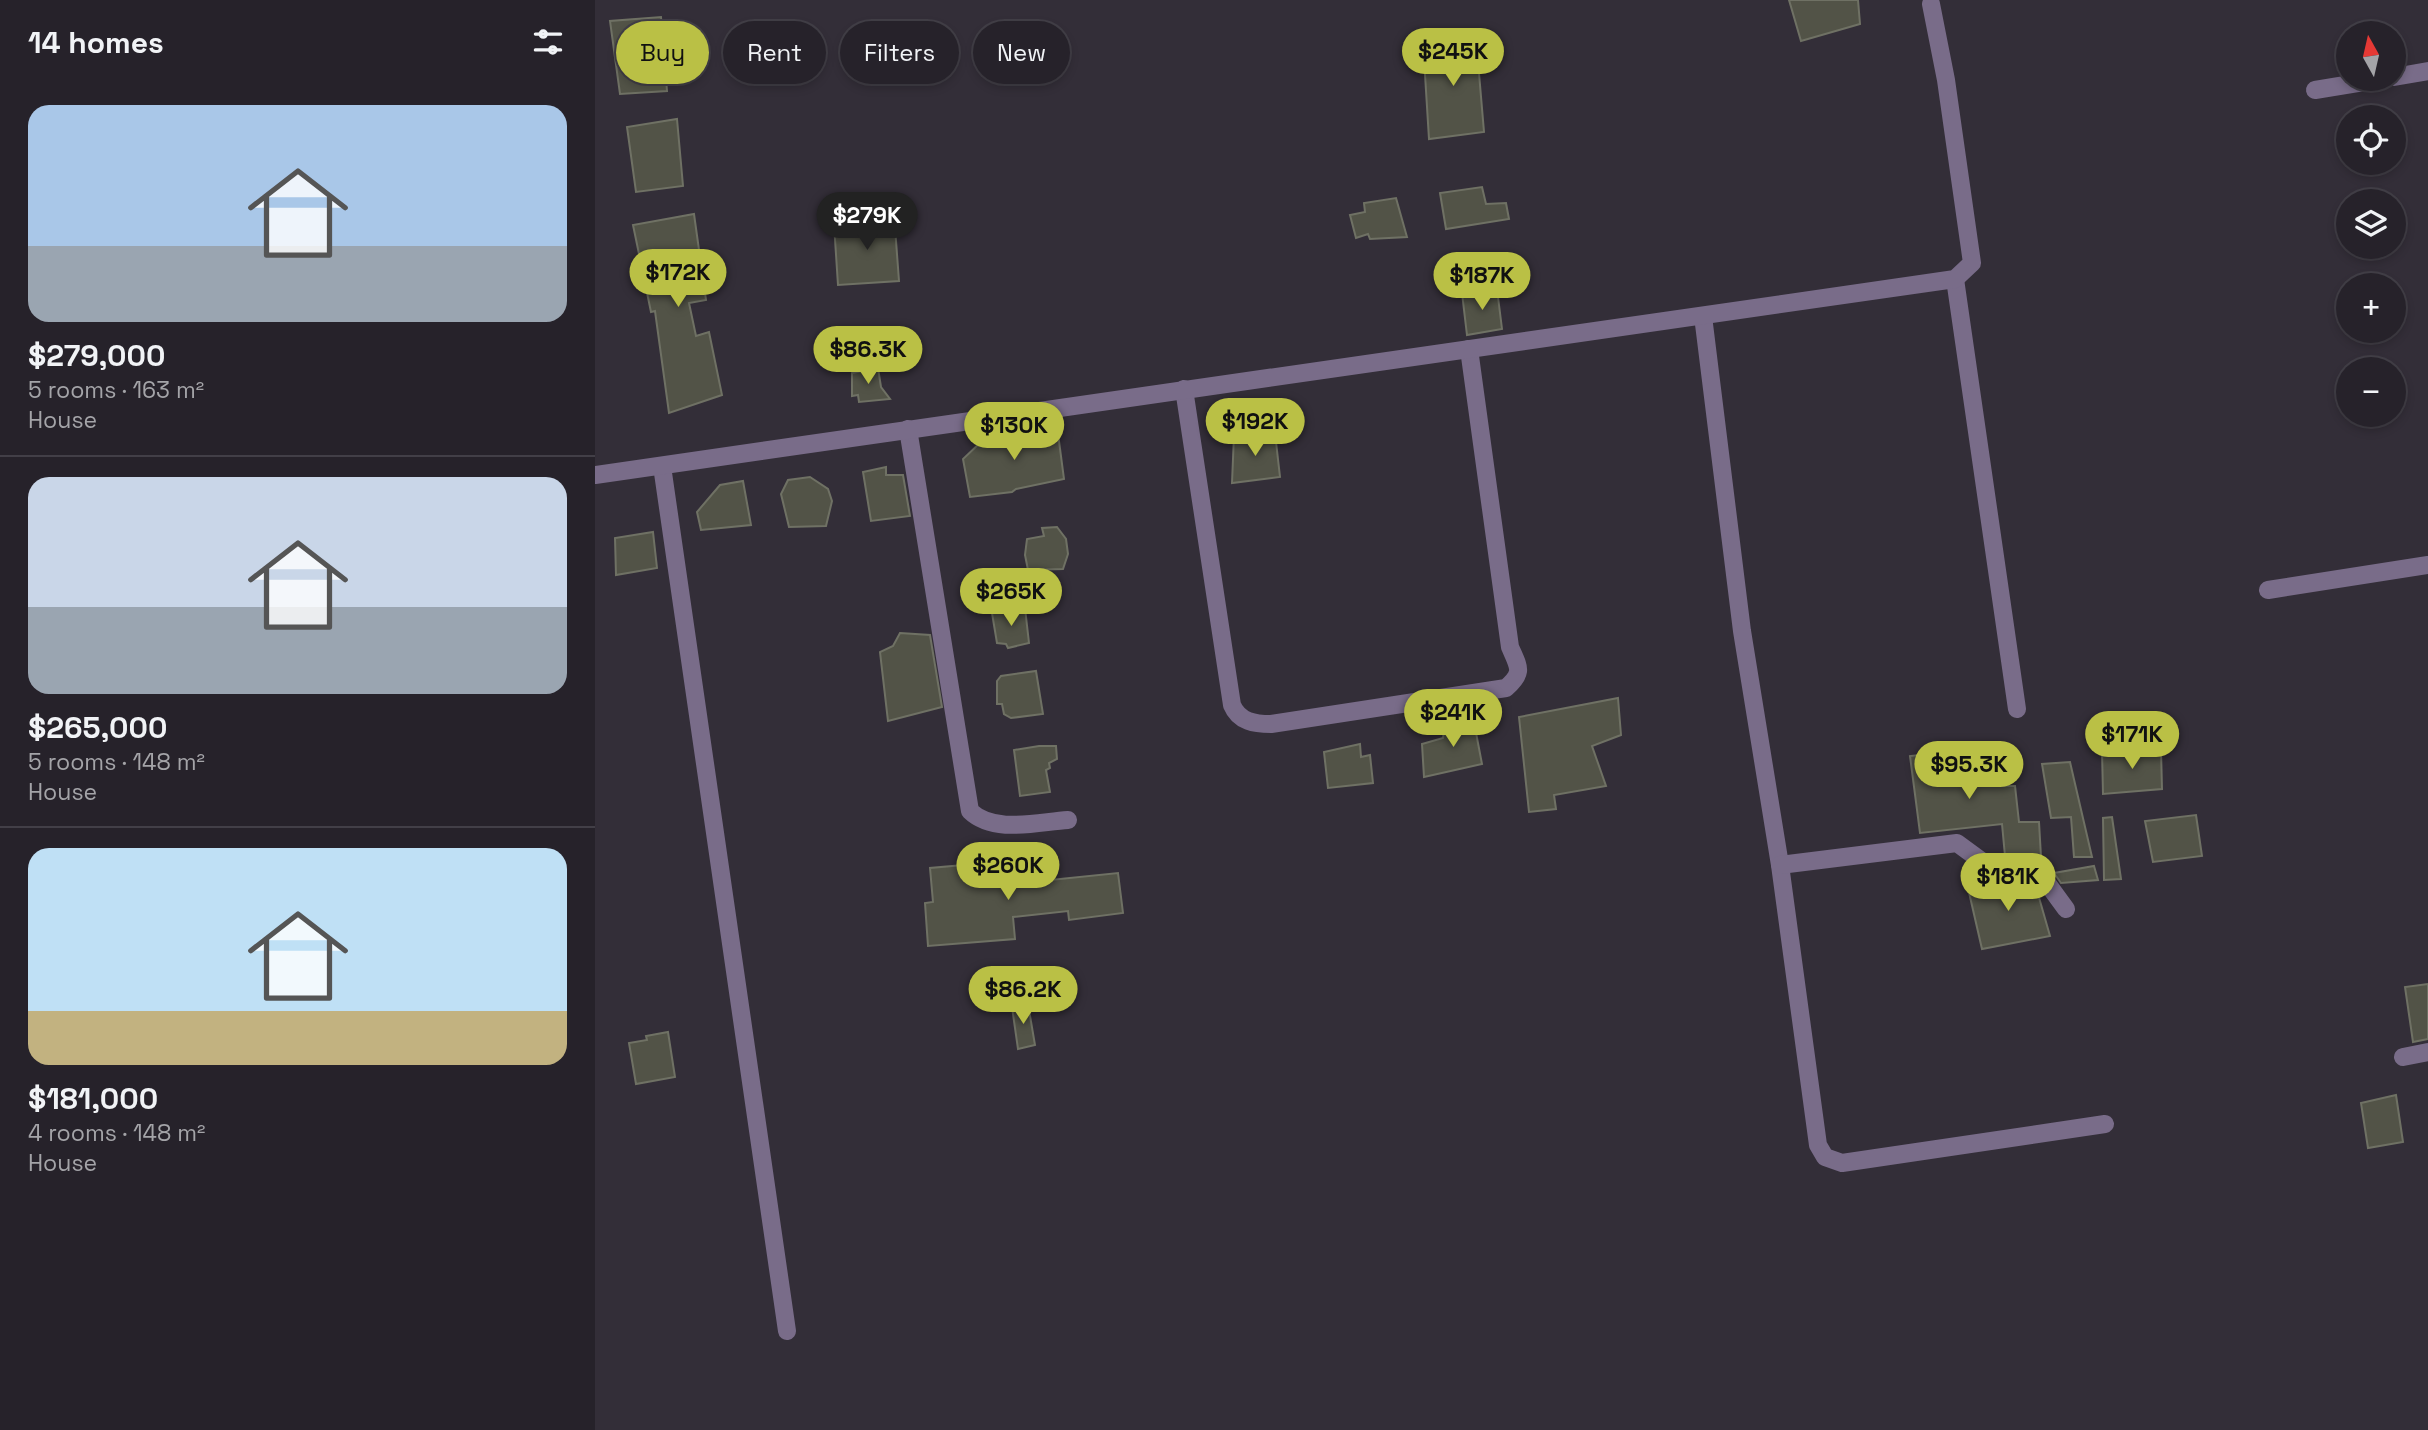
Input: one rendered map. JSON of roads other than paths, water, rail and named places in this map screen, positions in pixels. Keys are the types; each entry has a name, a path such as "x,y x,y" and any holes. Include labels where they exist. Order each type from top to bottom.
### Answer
{"street":[{"path":"595,475 1955,279 1972,263 1946,80 1931,4"},
{"path":"2406,75 2428,71"},
{"path":"2315,90 2336,87"},
{"path":"1955,279 2017,709"},
{"path":"1703,316 1742,631 1780,865 1818,1145 1825,1157 1842,1163 2105,1124"},
{"path":"1184,389 1232,705 1236,714 1253,723 1271,724 1506,688 1517,678 1519,668 1510,647 1469,349"},
{"path":"908,429 970,811 979,820 995,824 1067,820"},
{"path":"662,466 787,1331"},
{"path":"2268,590 2428,565"},
{"path":"1780,865 1957,843 1987,864 2006,869 2028,868 2039,872 2066,909"},
{"path":"2403,1057 2428,1052"}]}
